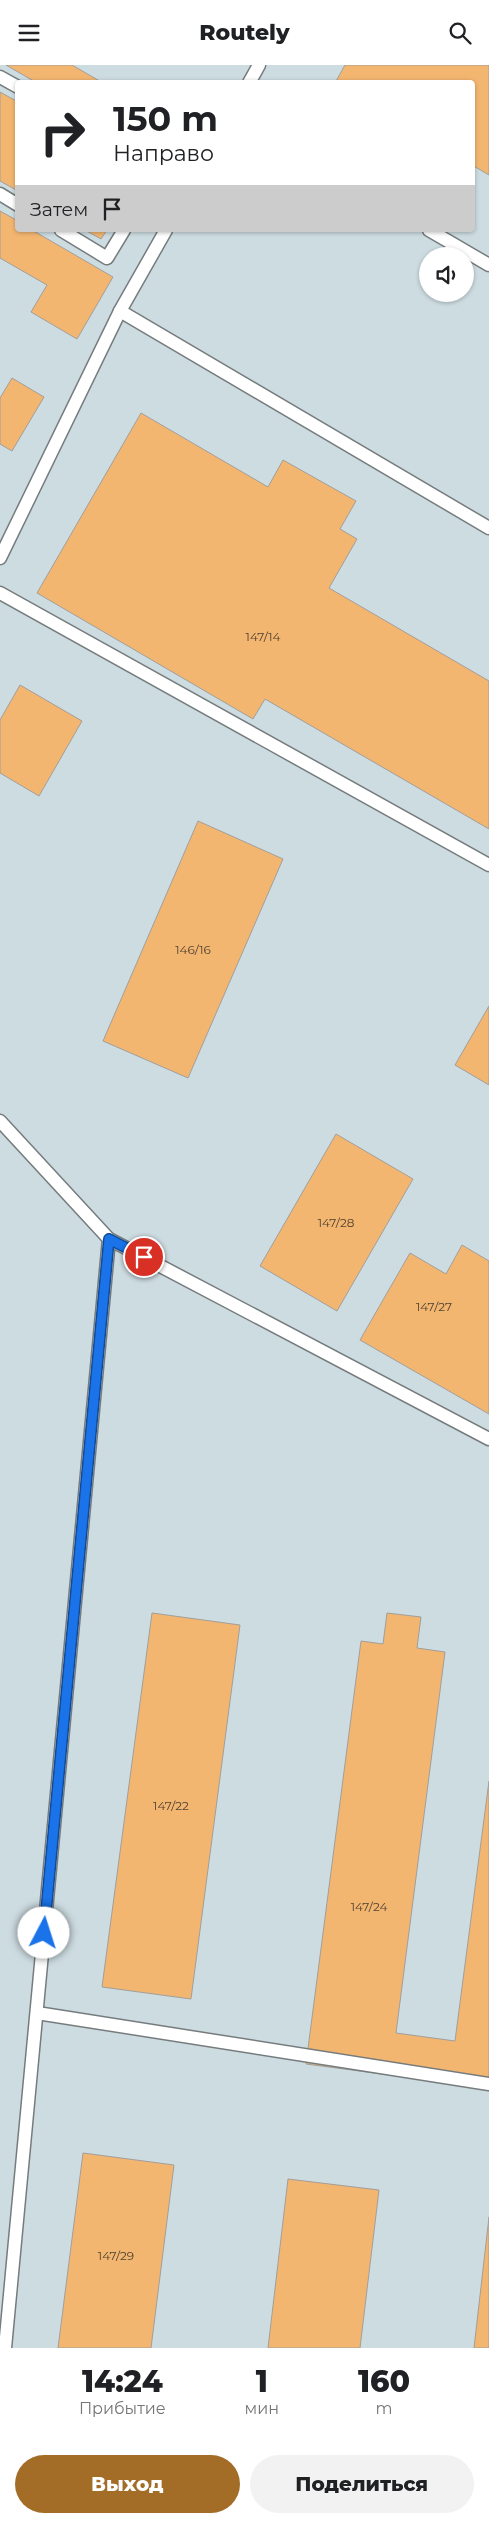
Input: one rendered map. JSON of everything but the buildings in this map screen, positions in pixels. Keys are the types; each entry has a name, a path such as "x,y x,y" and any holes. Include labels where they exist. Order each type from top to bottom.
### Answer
{"lane":[{"path":"251,80 259,65"},
{"path":"0,77 15,85"},
{"path":"0,194 15,203"},
{"path":"63,232 107,258 123,232"},
{"path":"0,557 120,311 165,232"},
{"path":"432,232 489,265"},
{"path":"120,311 489,528"},
{"path":"0,593 489,865"},
{"path":"0,1121 109,1239 489,1439"},
{"path":"5,2348 109,1239"},
{"path":"37,2013 489,2084"}],"shaded area":[{"path":"0,65 489,65 489,2348 0,2348"}],"route":[{"path":"44,1933 109,1239 144,1257"}]}
